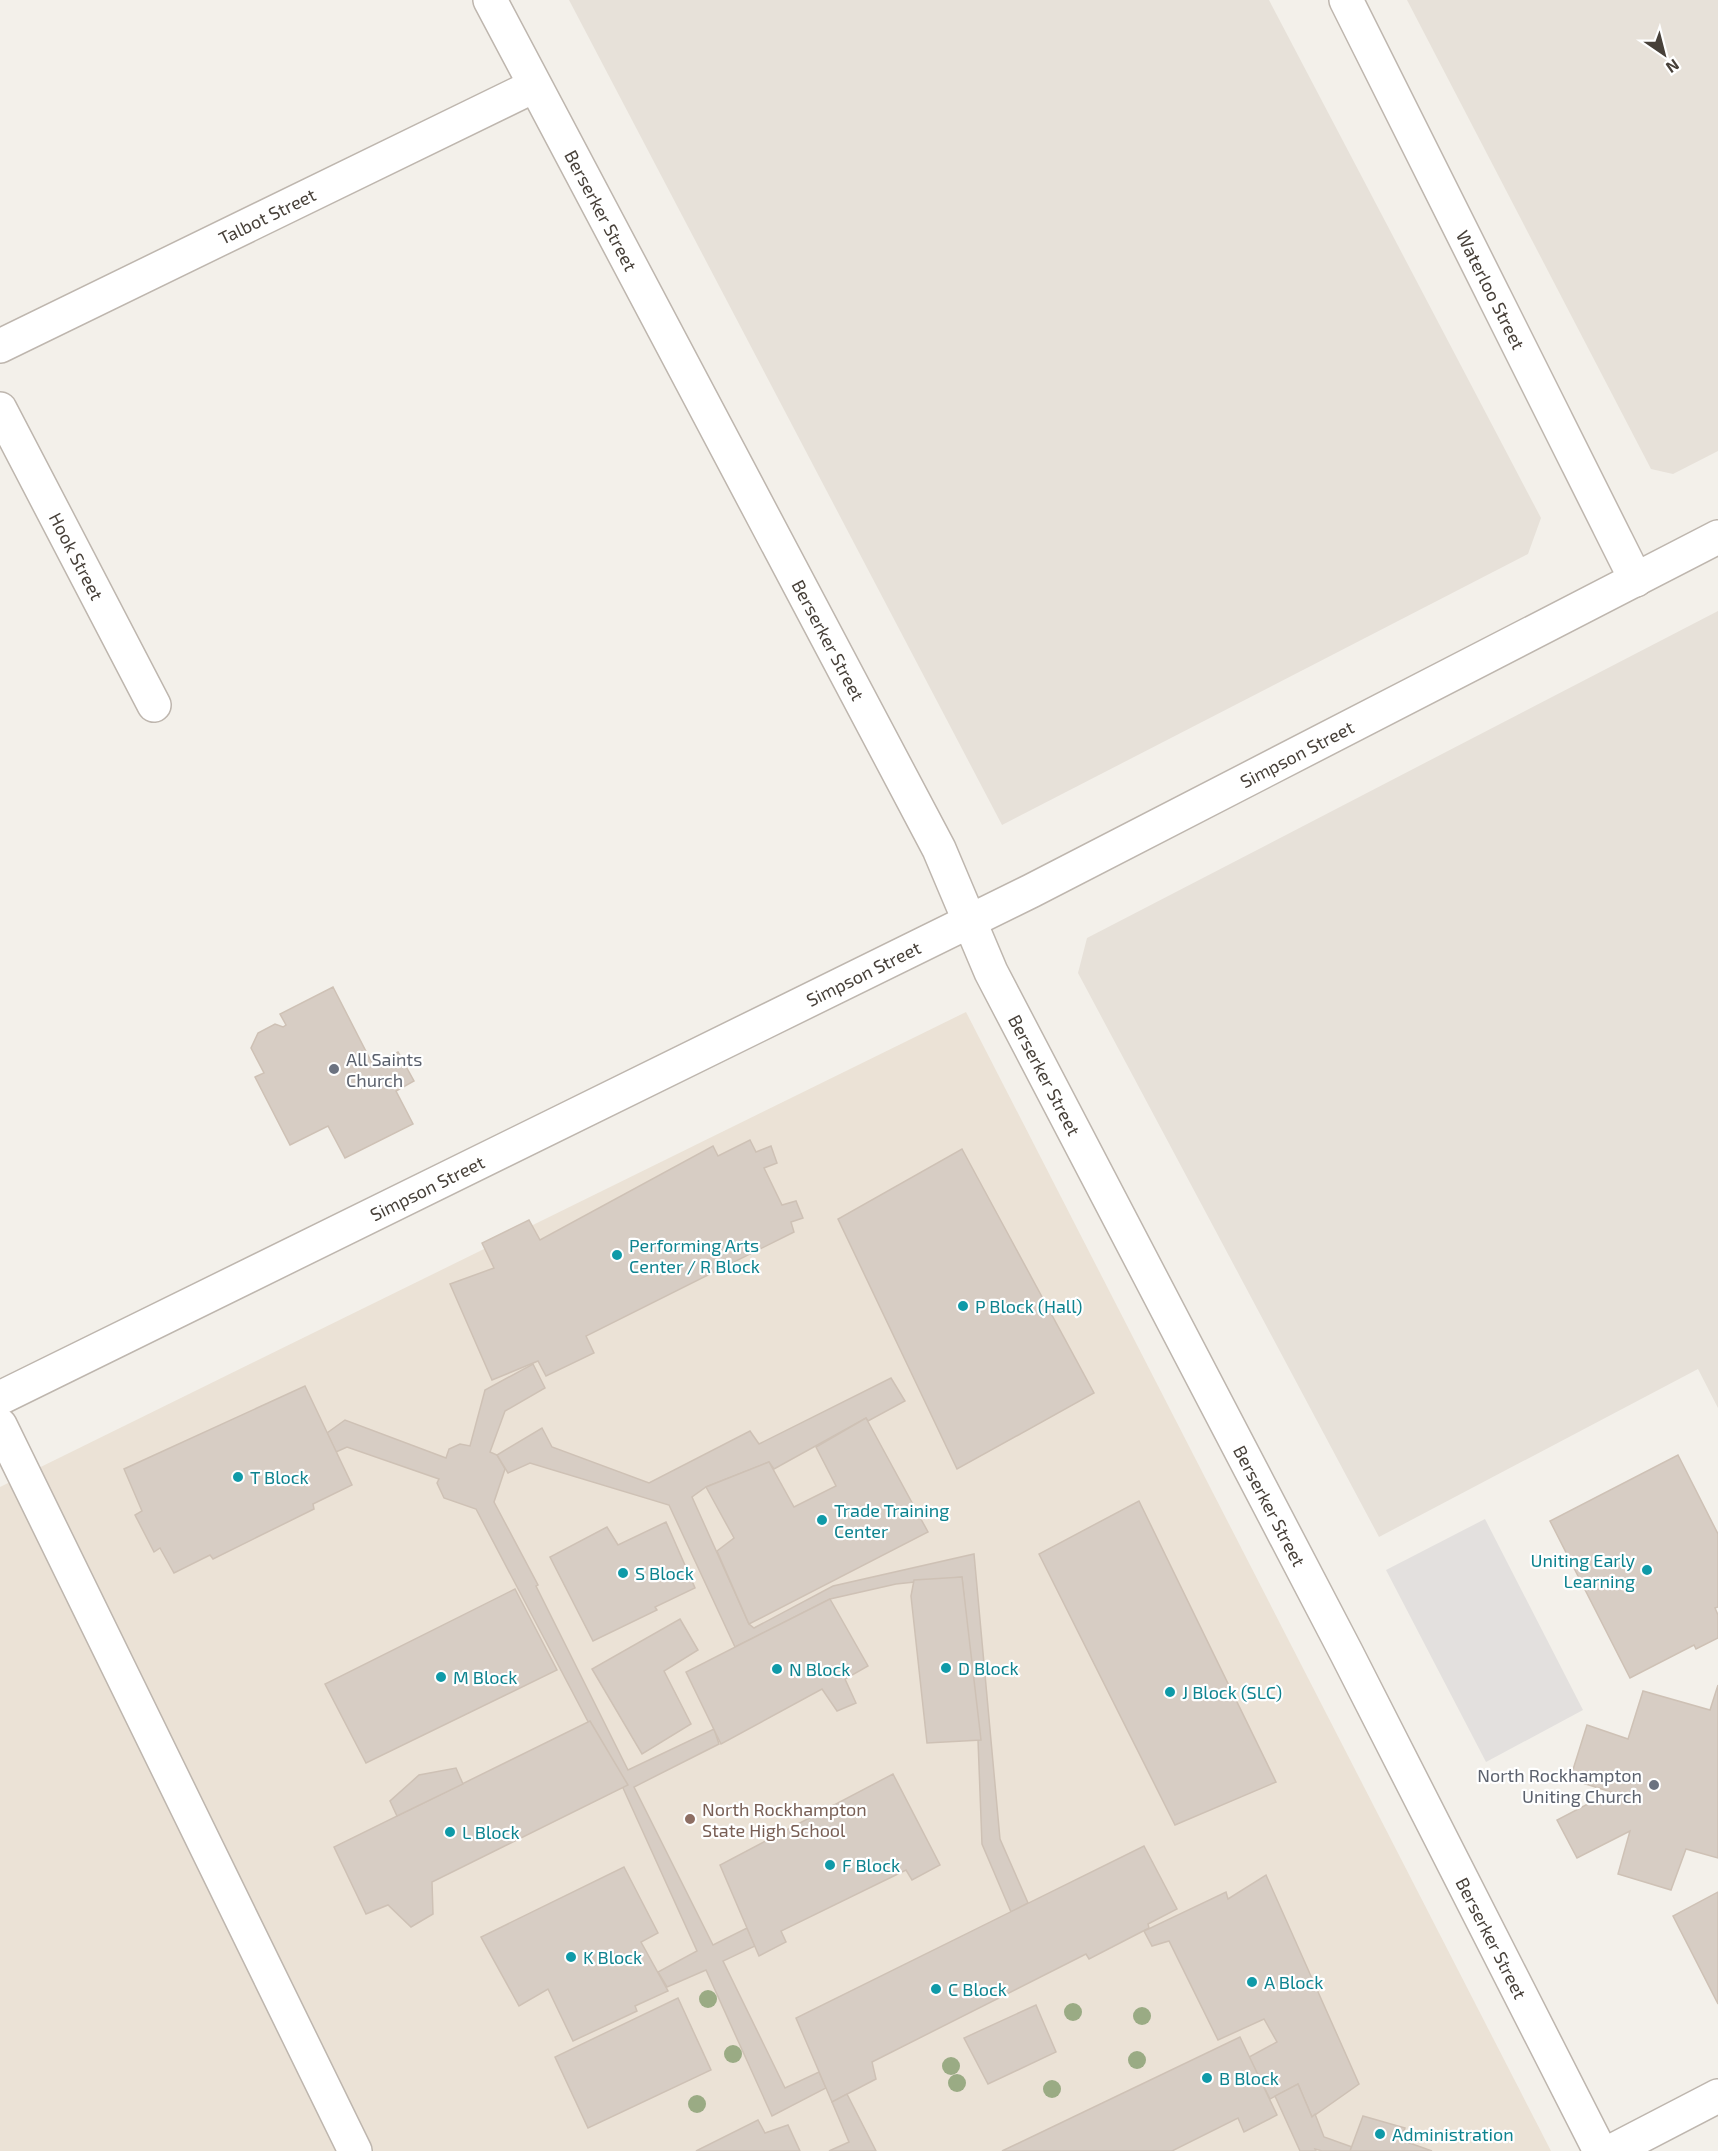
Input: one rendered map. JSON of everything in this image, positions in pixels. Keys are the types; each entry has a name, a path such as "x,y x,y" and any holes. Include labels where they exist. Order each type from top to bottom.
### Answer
{"street":[{"name":"Berserker Street","path":"490,0 939,849 971,920 991,972 1346,1652 1600,2151"},
{"name":"Waterloo Street","path":"1346,0 1636,580"},
{"name":"Talbot Street","path":"0,346 534,86"},
{"name":"Hook Street","path":"0,409 154,705"},
{"name":"Simpson Street","path":"0,1398 971,920 1718,537"},
{"path":"0,1425 355,2151"},
{"path":"1612,2151 1718,2096"}],"shaded area":[{"path":"569,0 1269,0 1541,518 1528,554 1002,825"},
{"path":"1407,0 1718,0 1718,451 1673,474 1651,469"},
{"path":"1718,611 1718,1408 1698,1369 1379,1537 1078,973 1087,938"},
{"name":"North Rockhampton State High School","path":"966,1012 1551,2151 0,2151 0,1487"},
{"path":"1485,1519 1583,1710 1486,1762 1386,1570"}],"building":[{"name":"All Saints Church","path":"333,987 373,1065 398,1052 414,1081 396,1091 413,1124 345,1158 328,1126 290,1145 255,1077 264,1073 251,1048 258,1033 275,1024 283,1027 286,1025 280,1014"},
{"name":"Performing Arts Center / R Block","path":"750,1140 756,1152 771,1146 777,1163 764,1168 782,1205 796,1201 803,1218 791,1222 794,1232 586,1336 594,1353 546,1376 538,1361 492,1380 450,1284 494,1268 482,1243 529,1220 540,1240 713,1146 718,1156"},
{"name":"P Block (Hall)","path":"962,1149 1094,1393 957,1469 838,1219"},
{"path":"533,1364 545,1388 505,1411 490,1452 497,1455 505,1469 494,1502 538,1585 536,1586 628,1770 714,1729 719,1744 634,1787 713,1945 747,1928 755,1946 723,1961 785,2088 819,2072 826,2088 772,2116 706,1970 667,1987 658,1972 697,1951 623,1788 476,1509 444,1498 437,1483 439,1479 347,1447 336,1452 327,1433 345,1420 446,1458 449,1449 460,1444 470,1446 485,1390"},
{"path":"891,1378 905,1401 868,1421 866,1418 774,1469 769,1462 706,1487 692,1497 749,1624 754,1628 833,1586 974,1554 1000,1839 1028,1903 1011,1912 982,1844 978,1740 962,1577 896,1584 830,1599 735,1647 669,1505 530,1463 508,1473 497,1455 542,1428 552,1447 649,1483 750,1431 759,1444"},
{"name":"T Block","path":"305,1386 352,1485 313,1504 314,1509 213,1559 210,1555 174,1573 160,1548 154,1552 135,1515 142,1511 124,1469"},
{"name":"Trade Training Center","path":"866,1418 928,1532 749,1624 717,1551 734,1538 706,1487 769,1462 794,1507 836,1486 816,1447"},
{"name":"Uniting Early Learning","path":"1678,1455 1718,1534 1718,1607 1715,1608 1718,1615 1718,1638 1696,1649 1694,1645 1630,1678 1550,1521"},
{"name":"J Block (SLC)","path":"1139,1501 1276,1782 1175,1825 1039,1554"},
{"name":"S Block","path":"666,1522 695,1588 655,1607 657,1610 593,1641 550,1557 607,1527 618,1545"},
{"name":"D Block","path":"962,1577 981,1740 927,1743 911,1596 914,1580"},
{"name":"M Block","path":"515,1589 557,1670 366,1763 325,1684"},
{"name":"N Block","path":"830,1599 868,1666 845,1679 856,1703 837,1711 822,1689 721,1744 686,1672"},
{"path":"680,1619 698,1650 664,1671 691,1724 642,1754 592,1669"},
{"name":"North Rockhampton Uniting Church","path":"1718,1685 1718,1858 1686,1849 1671,1890 1618,1874 1630,1831 1577,1858 1557,1820 1611,1792 1570,1779 1587,1725 1628,1739 1643,1691 1710,1710"},
{"name":"L Block","path":"590,1721 628,1785 432,1882 433,1914 411,1927 388,1905 366,1914 334,1847"},
{"path":"456,1768 463,1784 397,1816 390,1801 419,1775"},
{"name":"F Block","path":"893,1774 940,1865 912,1880 906,1870 781,1931 786,1942 759,1956 720,1865"},
{"name":"C Block","path":"1144,1846 1177,1909 1148,1924 1149,1928 1089,1959 1086,1954 872,2062 876,2079 832,2102 796,2018"},
{"name":"K Block","path":"624,1867 658,1933 641,1942 668,1991 635,2006 637,2011 573,2041 548,1989 519,2006 481,1937"},
{"name":"A Block","path":"1266,1875 1359,2084 1312,2117 1298,2084 1270,2099 1249,2057 1277,2042 1264,2019 1218,2040 1169,1941 1152,1946 1144,1931 1226,1892 1228,1899"},
{"path":"1718,1892 1718,2004 1673,1916"},
{"path":"678,1998 711,2070 588,2128 555,2057"},
{"path":"1036,2005 1056,2052 988,2084 964,2038"},
{"name":"B Block","path":"1240,2037 1277,2115 1244,2132 1238,2118 1172,2151 1002,2151"},
{"path":"1298,2084 1312,2117 1315,2114 1324,2137 1352,2147 1350,2151 1315,2149 1316,2151 1300,2151 1275,2096"},
{"path":"847,2094 876,2151 829,2151 849,2142 832,2102"},
{"name":"Administration","path":"1363,2116 1405,2128 1401,2140 1432,2151 1350,2151"},
{"path":"758,2120 765,2133 788,2125 800,2151 696,2151"}],"place":[{"name":"All Saints Church","path":"334,1069"},
{"name":"Performing Arts Center / R Block","path":"617,1255"},
{"name":"P Block (Hall)","path":"963,1306"},
{"name":"T Block","path":"238,1477"},
{"name":"Trade Training Center","path":"822,1520"},
{"name":"Uniting Early Learning","path":"1647,1570"},
{"name":"S Block","path":"623,1573"},
{"name":"D Block","path":"946,1668"},
{"name":"N Block","path":"777,1669"},
{"name":"M Block","path":"441,1677"},
{"name":"J Block (SLC)","path":"1170,1692"},
{"name":"North Rockhampton Uniting Church","path":"1654,1785"},
{"name":"North Rockhampton State High School","path":"690,1819"},
{"name":"L Block","path":"450,1832"},
{"name":"F Block","path":"830,1865"},
{"name":"K Block","path":"571,1957"},
{"name":"A Block","path":"1252,1982"},
{"name":"C Block","path":"936,1989"},
{"name":"B Block","path":"1207,2078"},
{"name":"Administration","path":"1380,2134"}]}
